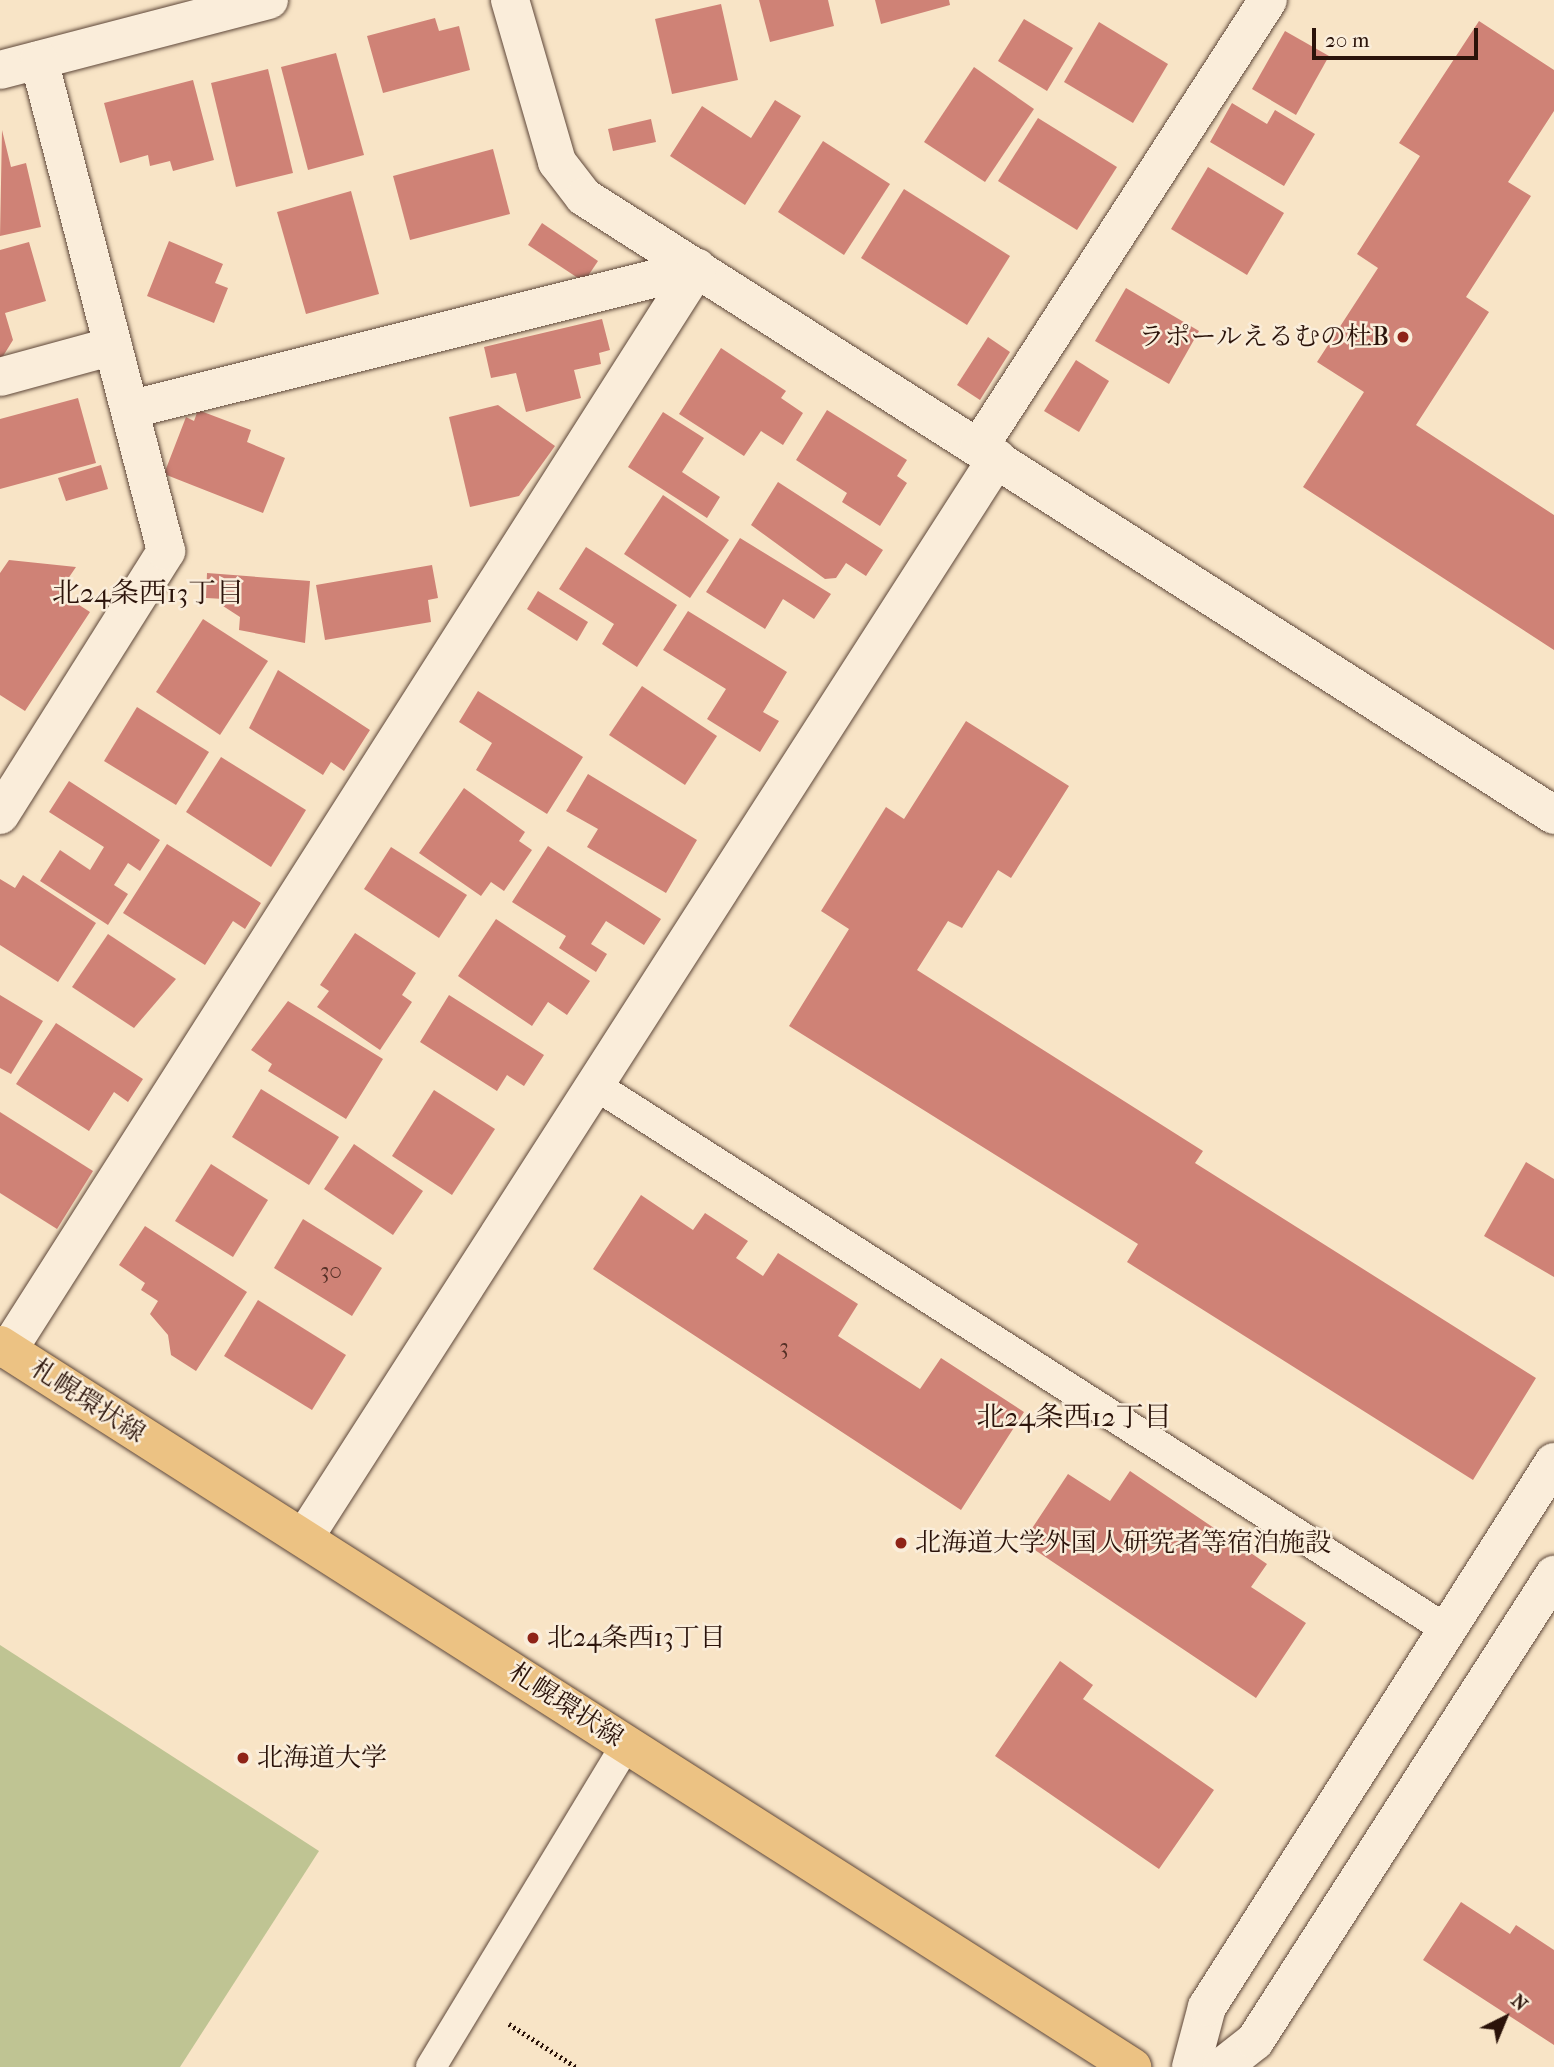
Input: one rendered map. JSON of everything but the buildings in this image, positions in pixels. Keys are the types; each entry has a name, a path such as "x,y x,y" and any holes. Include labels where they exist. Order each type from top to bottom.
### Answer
{"main road":[{"name":"札幌環状線","path":"4,1347 1132,2067"}],"street":[{"path":"0,70 269,0"},
{"path":"510,0 557,162 584,197 1554,815"},
{"path":"304,1538 596,1085 1268,0"},
{"path":"0,815 166,551 132,409 113,346 39,60"},
{"path":"132,409 697,268"},
{"path":"4,1347 697,268"},
{"path":"0,377 113,346"},
{"path":"1191,2067 1207,2007 1554,1462"},
{"path":"1222,2067 1255,2041 1554,1575"}],"lane":[{"path":"596,1085 1446,1629"},
{"path":"431,2067 627,1744"}],"path":[{"path":"474,2000 576,2067"}],"green space":[{"path":"0,1645 319,1851 180,2067 0,2067"}],"place":[{"name":"ラポールえるむの杜B","path":"1403,337"},
{"name":"北海道大学外国人研究者等宿泊施設","path":"901,1543"},
{"name":"北24条西13丁目","path":"533,1638"},
{"name":"北海道大学","path":"243,1758"}],"district":[{"name":"北24条西13丁目","path":"148,593"},
{"name":"北24条西12丁目","path":"1074,1417"}]}
